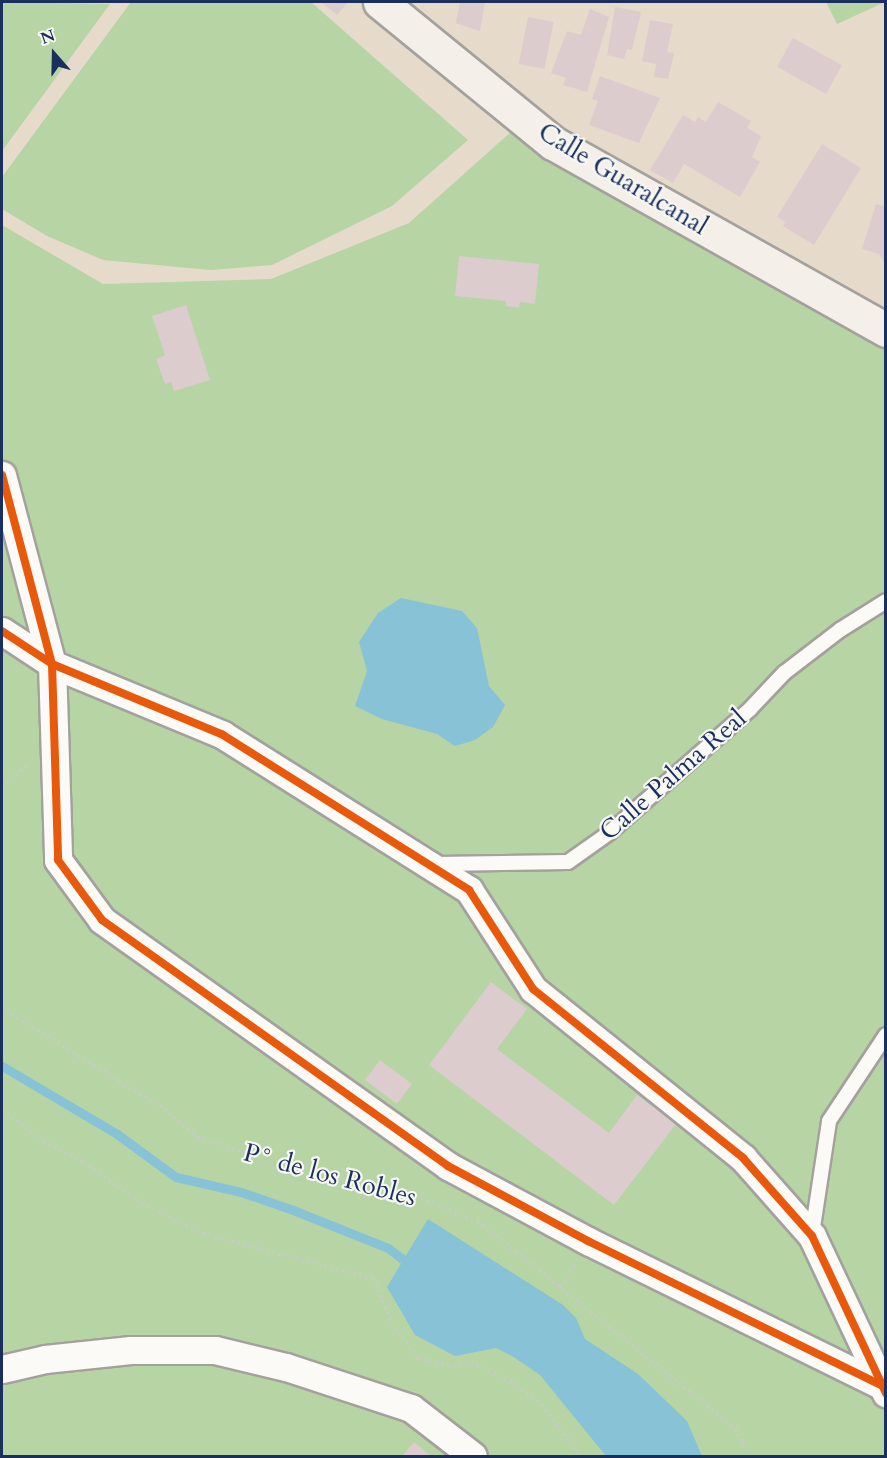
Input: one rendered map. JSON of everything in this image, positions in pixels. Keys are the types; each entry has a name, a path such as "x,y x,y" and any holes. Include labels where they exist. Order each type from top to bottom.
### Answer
{"street":[{"name":"Calle Guaralcanal","path":"380,2 553,143 885,330"},
{"path":"2,475 52,664 58,860 102,920 448,1166 588,1241 883,1389"},
{"path":"2,631 52,664 223,735 469,890 533,988 743,1158 812,1236 883,1389"},
{"path":"2,1369 45,1359 131,1350 215,1350 286,1367 411,1408 473,1456"}],"lane":[{"name":"Calle Palma Real","path":"429,864 568,862 609,833 750,709 784,673 840,630 885,601"},
{"path":"812,1236 829,1121 885,1035"}],"path":[{"path":"2,1110 39,1138 143,1203 203,1234 374,1279 392,1323 418,1359 447,1365 472,1363 512,1383 542,1405 580,1456"}],"green space":[{"path":"2,2 110,4 2,151"},
{"path":"131,2 311,2 468,140 392,206 272,265 211,270 103,260 47,236 2,209 2,177"},
{"path":"826,2 885,2 837,24"},
{"path":"513,130 885,330 885,1456 2,1456 2,225 103,284 271,279 409,223"}],"water":[{"path":"401,598 462,611 477,628 489,686 505,705 493,727 475,740 455,746 437,734 382,719 355,706 367,671 359,642 378,613"},
{"path":"428,1219 563,1305 576,1318 585,1339 638,1374 687,1421 702,1456 606,1456 540,1375 512,1356 496,1348 455,1356 415,1335 387,1287"}],"building":[{"path":"321,2 348,2 337,15"},
{"path":"460,2 485,2 480,31 456,23"},
{"path":"615,7 641,12 632,50 627,49 624,59 607,55"},
{"path":"590,9 609,17 587,92 563,85 566,78 551,73 567,31 581,35"},
{"path":"528,17 554,22 544,69 519,64"},
{"path":"650,20 673,24 667,52 674,53 668,79 654,77 656,64 642,61"},
{"path":"793,38 842,65 826,94 777,67"},
{"path":"600,76 660,98 639,143 589,125 598,101 592,99"},
{"path":"718,102 751,121 747,128 761,136 752,157 760,162 740,197 684,164 673,183 650,170 683,115 695,122 698,117 706,122"},
{"path":"822,144 861,168 814,245 783,226 785,222 777,217"},
{"path":"876,204 886,207 886,266 879,254 862,249"},
{"path":"459,256 539,264 535,304 520,302 519,308 506,306 506,301 455,296"},
{"path":"186,305 210,380 174,391 171,382 165,384 156,359 165,355 152,316"},
{"path":"491,982 527,1009 497,1049 609,1133 637,1095 676,1124 614,1205 429,1065"},
{"path":"380,1060 412,1084 397,1104 365,1080"},
{"path":"414,1442 431,1456 402,1456"}],"waterway":[{"path":"2,1066 117,1134 176,1177 241,1192 293,1210 388,1248 404,1260"}],"cycle path":[{"path":"2,475 52,664 223,735 469,890 533,989 743,1158 812,1236 886,1393"},
{"path":"2,631 52,664 58,860 102,920 448,1166 588,1241 881,1385"}]}
